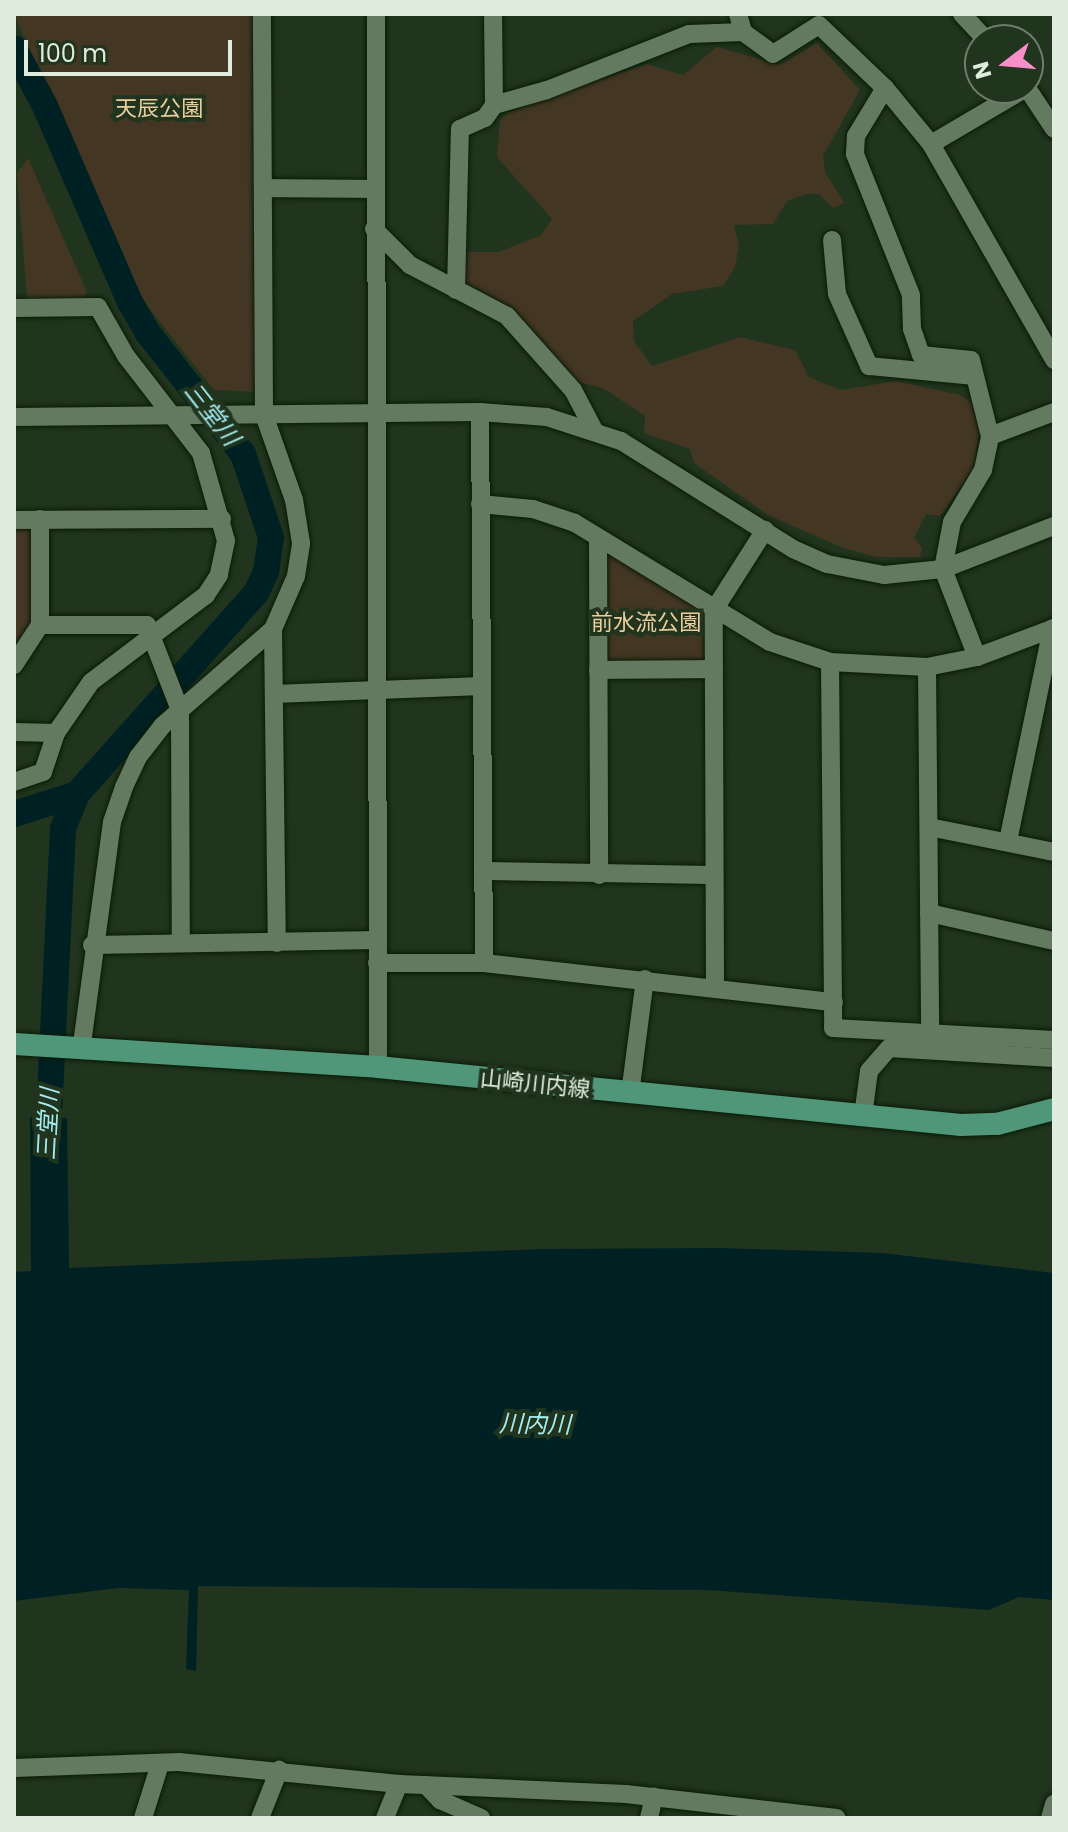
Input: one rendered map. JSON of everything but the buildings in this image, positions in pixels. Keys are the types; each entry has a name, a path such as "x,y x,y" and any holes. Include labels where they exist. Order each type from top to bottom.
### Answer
{"main road":[{"name":"山崎川内線","path":"24,1044 82,1044 378,1067 630,1094 981,1125 1054,1109"}],"street":[{"path":"262,14 261,415 294,500 301,543 296,576 273,629 277,943"},
{"path":"376,14 373,189 378,1067"},
{"path":"456,290 460,129 485,118 494,105 493,14"},
{"path":"494,105 547,90 689,34 740,23 773,54 819,25 885,88 931,144 1054,360"},
{"path":"885,88 856,136 855,154 911,295 912,329 921,355 971,360 990,436 983,470 952,522 943,569 977,657"},
{"path":"931,144 999,104"},
{"path":"263,188 373,189"},
{"path":"374,229 410,265 507,316 573,390 594,430"},
{"path":"832,240 837,294 869,366 974,376"},
{"path":"14,308 98,307 126,356 180,415 201,453 222,519 225,558 213,586 152,638 91,682 56,733 43,772 14,782"},
{"path":"480,412 484,963"},
{"path":"14,417 480,412 547,417 621,441 801,553 855,571 884,575 943,569 1054,526"},
{"path":"990,436 1054,412"},
{"path":"480,504 533,509 575,523 770,642 830,662 927,667 977,657 1053,628"},
{"path":"14,665 40,625 40,519"},
{"path":"14,520 222,519"},
{"path":"715,987 714,610 765,530"},
{"path":"598,538 599,875"},
{"path":"40,625 147,625 178,705 181,943"},
{"path":"1008,841 1053,628"},
{"path":"82,1044 92,945 112,822 124,787 138,757 178,705 273,629"},
{"path":"830,662 833,1028 1054,1040"},
{"path":"927,667 930,1031"},
{"path":"598,670 714,669"},
{"path":"276,694 480,686"},
{"path":"14,732 56,733"},
{"path":"929,827 1054,852"},
{"path":"483,871 714,875"},
{"path":"929,913 1054,941"},
{"path":"92,945 377,940"},
{"path":"377,963 484,963 834,1002"},
{"path":"630,1094 645,979"},
{"path":"863,1116 874,1060 889,1048 910,1046 1054,1058"},
{"path":"14,1768 160,1764 279,1770 399,1784 654,1797 837,1818"},
{"path":"143,1818 160,1764"},
{"path":"260,1818 279,1770"},
{"path":"385,1818 399,1784"},
{"path":"426,1785 440,1800 481,1818"},
{"path":"649,1818 654,1797"},
{"path":"1050,1818 1054,1806"}],"green space":[{"name":"天辰公園","path":"14,14 254,14 256,392 214,390 140,297"},
{"path":"817,43 860,90 823,156 825,172 844,203 833,208 819,194 806,194 787,201 773,224 734,225 739,246 735,267 723,286 672,294 633,321 634,341 652,366 740,337 795,350 809,377 840,390 897,381 960,395 972,403 979,432 974,468 940,516 926,514 914,538 922,548 920,557 876,557 841,547 768,515 694,463 690,449 644,433 645,416 603,388 573,381 513,308 464,284 465,252 499,252 541,235 552,219 497,157 500,120 509,112 646,64 683,75 717,47 780,65"},
{"path":"28,158 87,292 81,299 27,298 17,173"},
{"path":"14,526 31,526 35,532 34,617 14,650"},
{"name":"前水流公園","path":"611,552 704,610 708,657 702,665 608,664 604,659 603,556"}],"water":[{"name":"川内川","path":"30,1117 67,1118 69,1268 543,1249 719,1248 882,1253 1054,1273 1054,1600 1019,1597 989,1610 707,1590 198,1586 196,1671 186,1669 189,1590 118,1588 14,1601 14,1272 31,1271"}],"waterway":[{"name":"三堂川","path":"14,48 45,106 130,302 147,332 243,454 271,537 266,572 256,593 77,794 63,829 47,1152"},
{"name":"三堂川","path":"14,814 77,794"}]}
